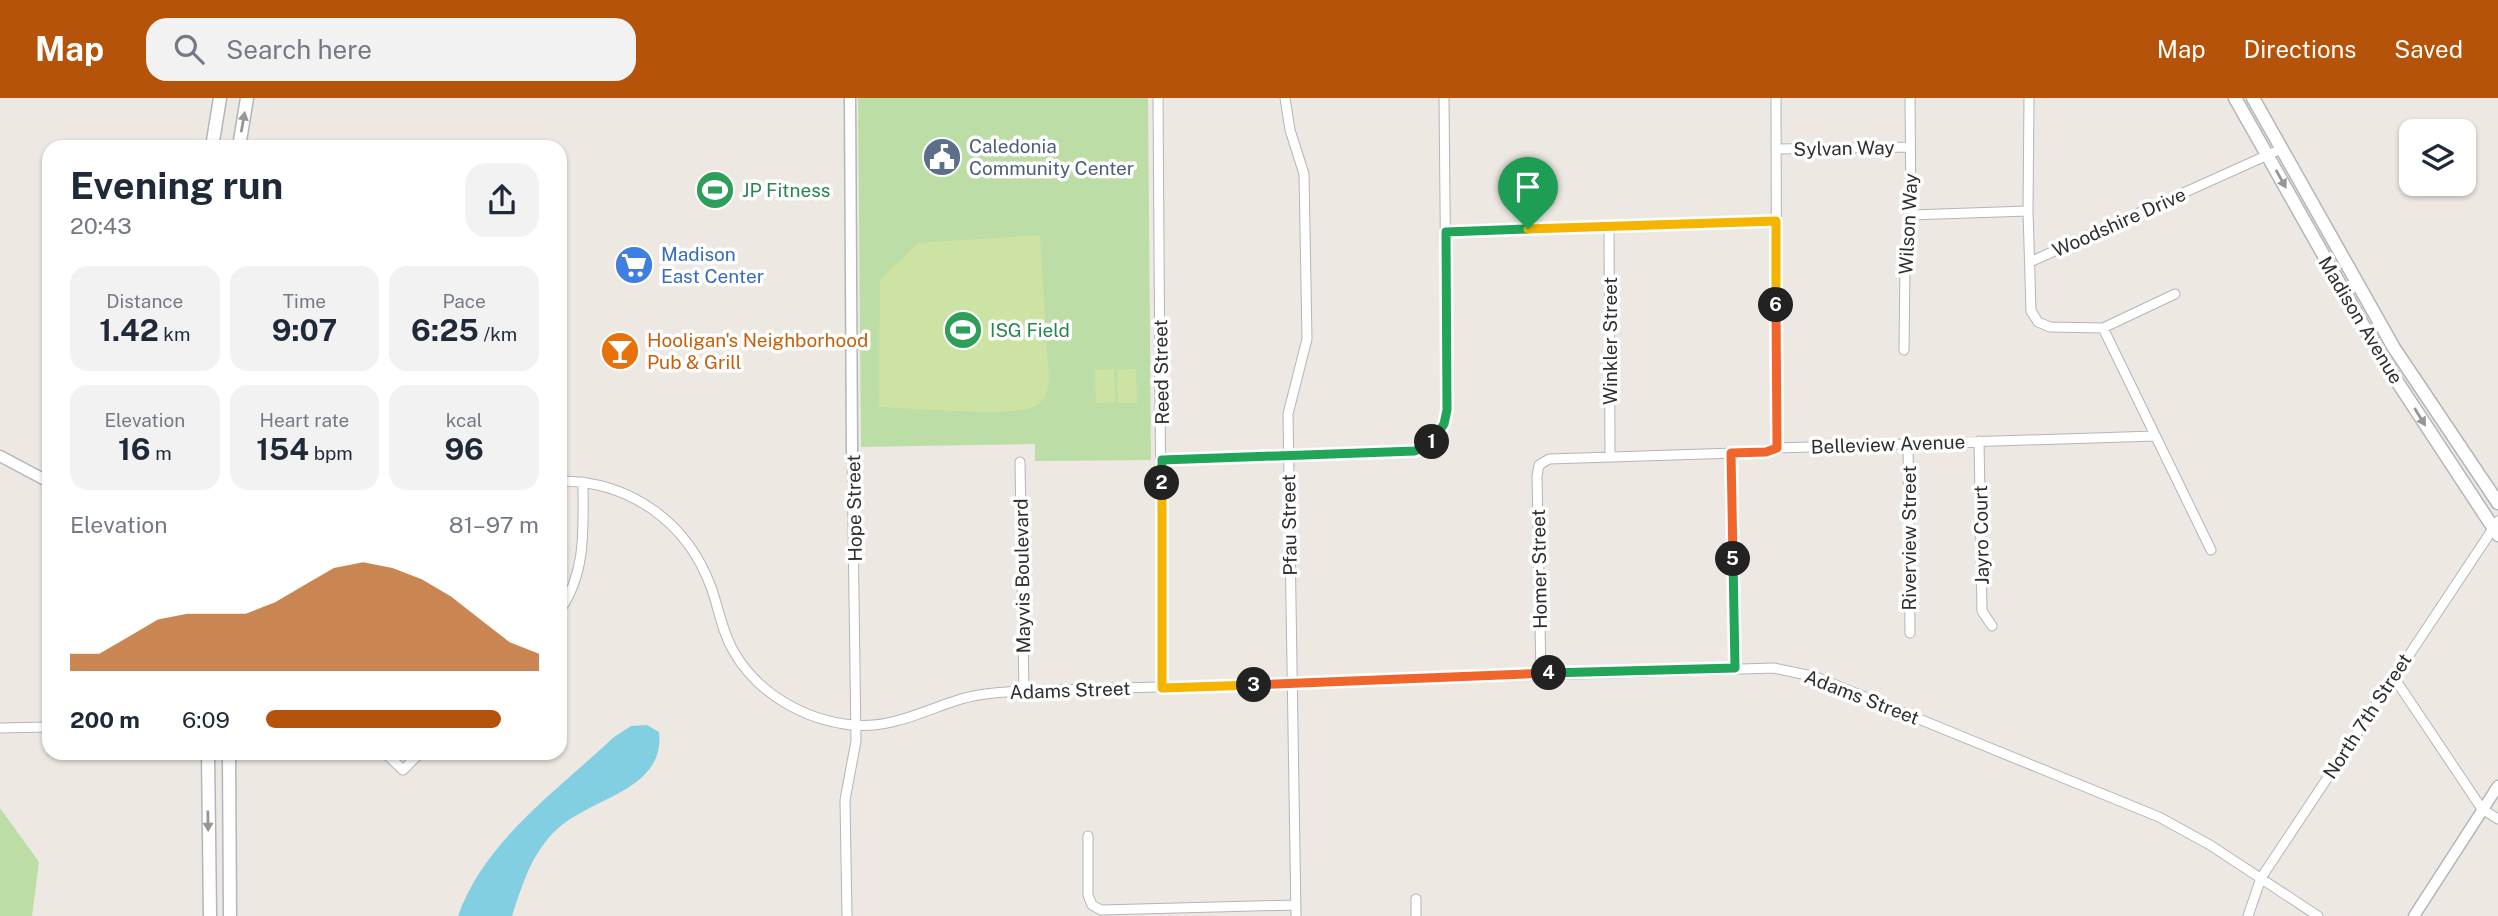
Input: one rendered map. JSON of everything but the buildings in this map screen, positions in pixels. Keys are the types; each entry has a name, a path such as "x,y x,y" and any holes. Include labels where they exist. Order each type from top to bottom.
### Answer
{"main road":[{"path":"240,140 247,98"},
{"name":"Madison Avenue","path":"2235,98 2381,356 2496,528"},
{"name":"Madison Avenue","path":"2253,98 2394,348 2498,503"},
{"path":"215,140 219,105"},
{"path":"208,760 210,916"},
{"path":"229,760 230,916"}],"street":[{"name":"Hope Street","path":"847,916 845,800 855,757 856,615 852,452 850,98"},
{"name":"Reed Street","path":"1158,98 1162,688"},
{"name":"Pfau Street","path":"1285,98 1290,130 1304,174 1307,339 1291,392 1287,457 1296,916"},
{"path":"1162,460 1415,451 1430,445 1444,424 1447,410 1444,98"},
{"path":"1776,98 1777,448"},
{"name":"Wilson Way","path":"1904,350 1905,263 1911,215 1910,98"},
{"path":"2029,98 2030,262"},
{"name":"Sylvan Way","path":"1777,149 1910,147"},
{"name":"Woodshire Drive","path":"2103,328 2050,327 2038,322 2031,311 2030,262 2281,149"},
{"path":"1911,215 2028,211"},
{"path":"1446,232 1776,221"},
{"name":"Winkler Street","path":"1609,226 1610,457"},
{"path":"2175,294 2103,328 2211,550"},
{"name":"Belleview Avenue","path":"1539,465 1549,459 1766,452 1777,448 2155,436"},
{"name":"Jayro Court","path":"1979,441 1982,611 1992,626"},
{"name":"Riverview Street","path":"1908,443 1909,633"},
{"path":"1731,453 1735,668"},
{"path":"0,456 42,478"},
{"name":"Mayvis Boulevard","path":"1020,462 1024,691"},
{"name":"Homer Street","path":"1539,465 1541,674"},
{"name":"Adams Street","path":"567,481 583,482 626,494 661,513 680,533 698,559 711,587 724,632 735,654 769,692 797,710 827,721 855,726 898,721 962,699 1024,691 1735,668 1785,669 1828,682 2159,817 2261,878 2318,916"},
{"path":"567,596 578,574 582,550 583,482"},
{"name":"North 7th Street","path":"2248,916 2261,878 2393,676 2496,528"},
{"path":"2393,676 2482,809 2498,819"},
{"path":"0,728 42,727"},
{"path":"392,760 403,770 413,760"},
{"path":"2414,916 2498,786"},
{"path":"1088,836 1088,895 1092,905 1101,910 1296,905"},
{"path":"1416,899 1416,916"}],"green space":[{"name":"ISG Field","path":"858,98 1148,98 1151,460 1035,461 1035,444 861,447"},
{"name":"ISG Field","path":"1040,235 1049,381 1043,399 1033,407 1005,411 879,407 880,280 918,243"},
{"path":"1114,369 1115,402 1096,403 1095,370"},
{"path":"1136,369 1137,403 1118,403 1117,370"},
{"path":"0,808 39,862 32,916 0,916"}],"water":[{"path":"647,725 659,732 658,752 650,768 621,792 567,821 552,834 532,863 512,916 458,916 485,864 525,818 614,737 631,726"}],"place":[{"name":"Caledonia Community Center","path":"942,157"},
{"name":"JP Fitness","path":"715,190"},
{"name":"Madison East Center","path":"634,265"},
{"name":"ISG Field","path":"963,330"},
{"name":"Hooligan's Neighborhood Pub & Grill","path":"620,351"}],"route":[{"path":"1776,221 1777,448 1766,452 1731,453 1735,668 1162,688 1162,460 1415,451 1430,445 1444,424 1447,410 1446,232 1528,229 1776,221"}]}
